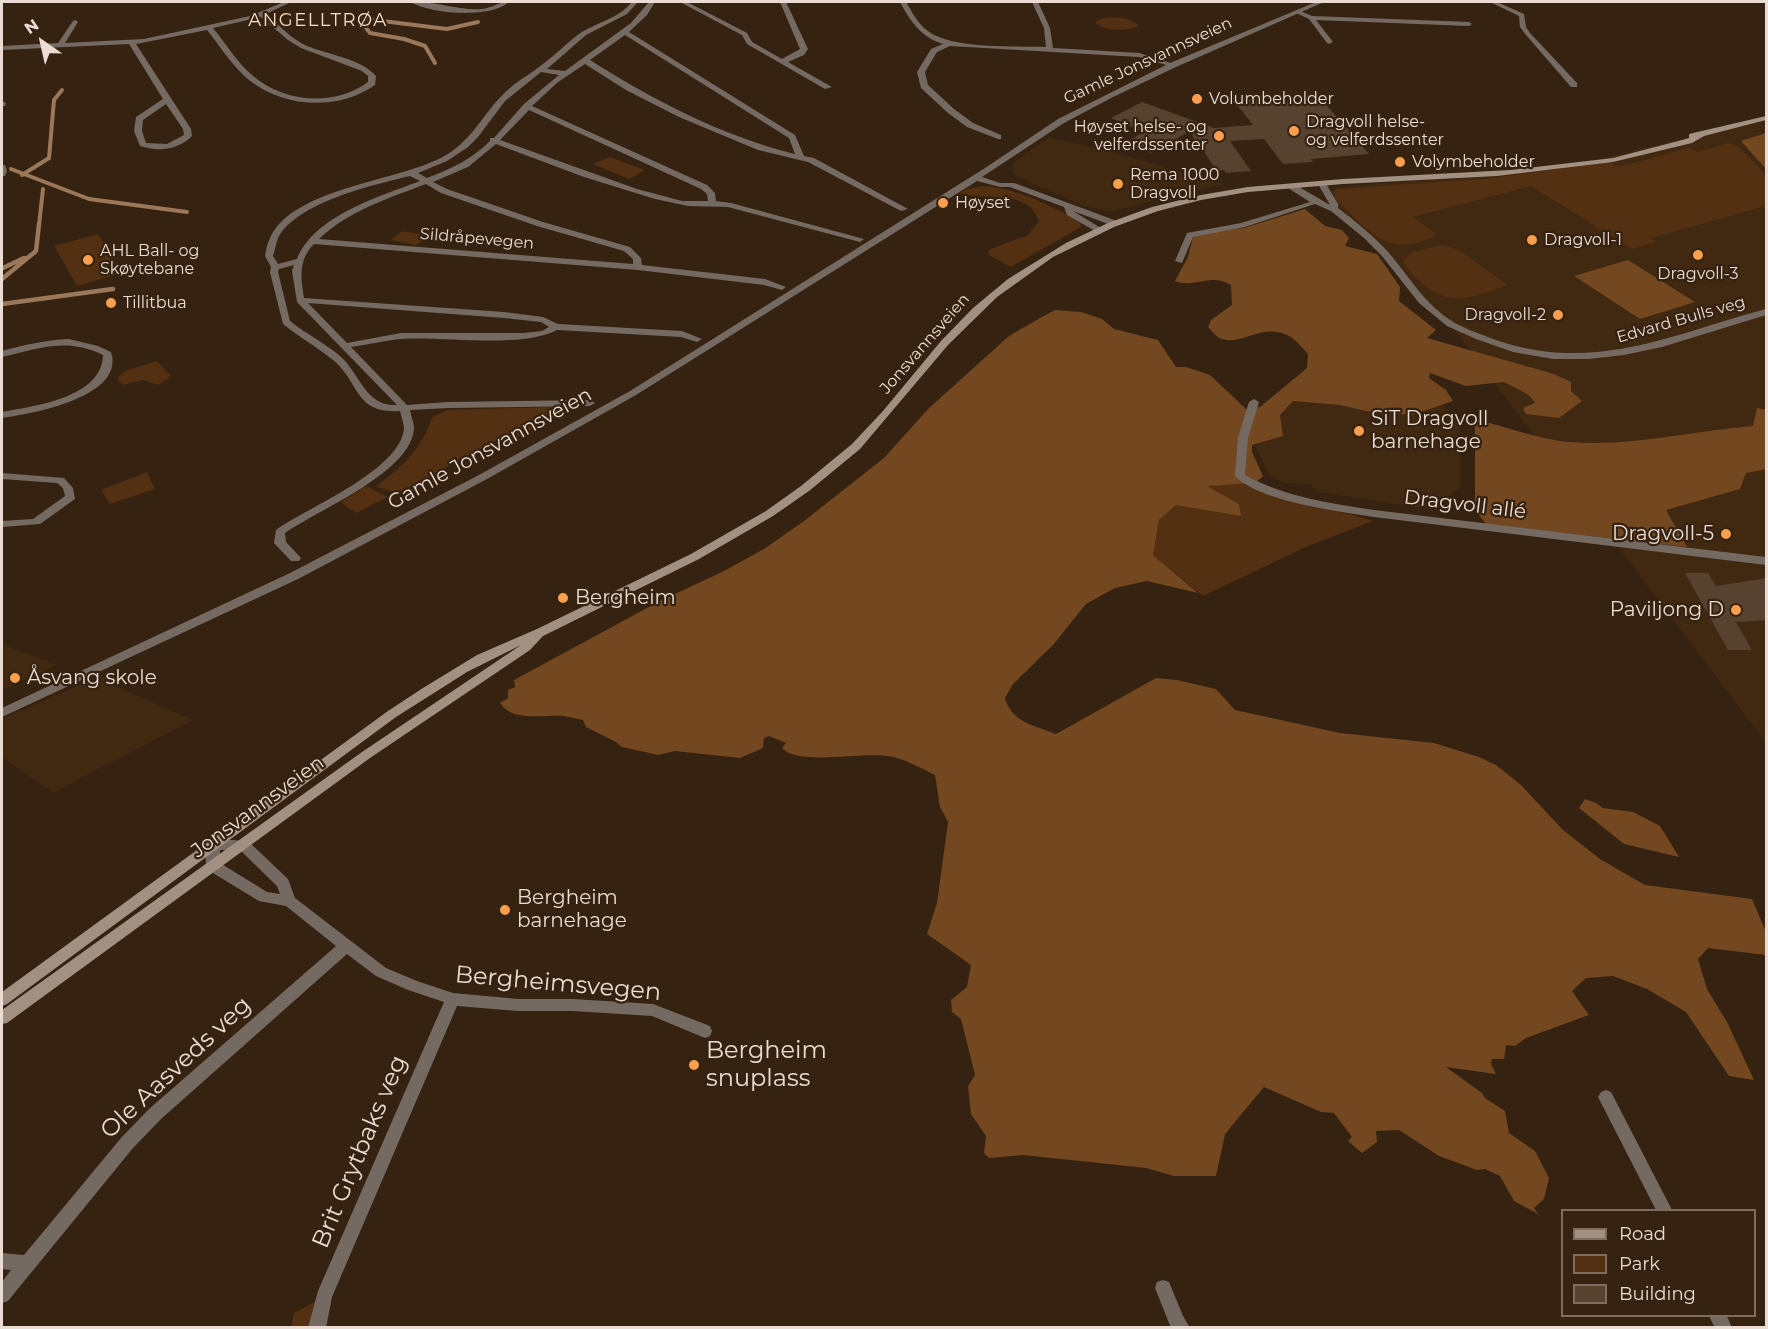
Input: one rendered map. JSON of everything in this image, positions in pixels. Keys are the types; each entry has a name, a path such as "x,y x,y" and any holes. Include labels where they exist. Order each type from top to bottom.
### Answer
{"main road":[{"name":"Jonsvannsveien","path":"2,1000 417,697 514,641 540,633 735,534 813,484 867,436 958,327 987,300 1039,260 1114,223 1206,198 1291,186 1489,175 1614,160 1767,118"},
{"name":"Jonsvannsveien","path":"2,1018 413,722 526,647 540,633"}],"street":[{"path":"2,48 132,42 209,28 263,15 288,2"},
{"path":"412,2 480,10 495,8 506,2"},
{"path":"590,403 387,409 372,404 338,359 286,322 274,278 275,267 269,256 276,236 293,218 324,199 411,173 453,154 473,138 496,106 512,89 556,59 584,34 626,12 634,2"},
{"path":"295,558 280,543 280,532 296,519 360,486 394,456 407,437 409,419 404,407 300,300 295,282 298,261 321,231 348,213 465,165 494,140 527,106 565,73 624,31 645,12 652,2"},
{"path":"683,2 745,34 749,43 828,87"},
{"path":"783,2 804,49 801,53 783,61"},
{"path":"903,2 919,28 931,39 949,44 1138,55 1173,65"},
{"path":"1035,2 1047,28 1050,51"},
{"path":"1294,2 1311,18 1329,42"},
{"name":"Gamle Jonsvannsveien","path":"2,713 294,576 483,477 642,387 976,178 1061,121 1110,94 1173,65 1321,2"},
{"path":"1493,2 1522,15 1522,24 1528,34 1574,85"},
{"path":"209,28 251,78 282,94 304,99 333,99 355,94 372,83 372,76 365,69 303,47 263,15"},
{"path":"1311,18 1469,24"},
{"path":"60,45 75,22"},
{"path":"624,31 792,137 800,156"},
{"path":"132,42 187,129 188,136 170,146 155,147 144,144 138,131 139,119 167,100"},
{"path":"949,44 934,51 921,72 924,86 970,125 998,137"},
{"path":"584,60 639,93 700,124 761,148 800,156 904,209"},
{"path":"540,69 565,73"},
{"path":"527,106 704,187 711,193 712,202"},
{"path":"494,140 632,190 687,204 712,202 860,239"},
{"path":"2,167 2,174"},
{"path":"988,170 1009,180 1011,184"},
{"name":"Sildråpevegen","path":"411,173 444,191 632,252 639,260 638,267"},
{"path":"976,178 1000,185 1011,184 1114,223"},
{"name":"Edvard Bulls veg","path":"1322,184 1334,204 1334,209"},
{"name":"Edvard Bulls veg","path":"1291,186 1323,206 1334,209 1360,230 1385,254 1416,293 1450,324 1493,343 1530,353 1569,358 1616,355 1767,312"},
{"path":"1179,261 1190,235 1242,225 1311,204"},
{"path":"1067,207 1070,213 1100,230"},
{"name":"Sildråpevegen","path":"312,241 638,267 765,282 782,287"},
{"path":"275,267 298,261"},
{"path":"300,300 543,320 556,327 682,334 697,339"},
{"path":"343,346 392,337 524,336 544,333 556,327"},
{"path":"2,354 44,343 66,341 94,346 108,354 107,368 95,385 71,398 2,416"},
{"name":"Dragvoll allé","path":"1254,402 1243,432 1239,455 1240,476 1268,491 1300,500 1415,517 1767,561"},
{"path":"2,476 60,480 71,492 70,499 36,522 2,524"},
{"path":"213,866 214,844 243,845"},
{"name":"Bergheimsvegen","path":"243,845 283,883 289,901"},
{"name":"Bergheimsvegen","path":"213,866 264,897 289,901 381,972 413,986 453,999 518,1005 573,1005 652,1010 705,1031"},
{"name":"Ole Aasveds veg","path":"2,1295 127,1143 155,1114 346,946"},
{"name":"Brit Grytbaks veg","path":"317,1328 324,1297 453,999"},
{"path":"1606,1097 1664,1209"},
{"path":"2,1261 26,1264"},
{"path":"1163,1288 1177,1322 1182,1328"}],"shaded area":[{"path":"1766,118 1766,743 1450,324 1432,309 1331,198 1334,187 1489,175 1592,161"},
{"path":"1766,133 1766,169 1741,141"},
{"path":"1049,137 1123,155 1224,184 1109,212 1082,205 1018,177 1012,171 1013,163"},
{"path":"1305,209 1325,226 1342,230 1349,238 1345,246 1377,254 1400,287 1399,301 1436,330 1427,338 1554,374 1571,382 1571,391 1582,401 1559,418 1526,414 1523,408 1535,403 1529,395 1504,382 1466,386 1430,373 1429,378 1446,390 1453,401 1412,415 1293,401 1280,415 1283,436 1252,445 1252,452 1263,476 1255,483 1207,486 1239,504 1241,516 1176,505 1159,520 1153,555 1198,593 1147,581 1115,588 1086,604 1053,645 1013,684 1005,698 1008,706 1018,718 1056,734 1156,678 1177,680 1216,689 1235,710 1340,733 1434,743 1479,757 1496,765 1521,785 1563,830 1600,859 1645,885 1752,899 1766,932 1766,955 1708,948 1698,959 1707,989 1728,1024 1754,1080 1729,1076 1686,1012 1647,989 1613,976 1586,978 1572,991 1589,1015 1526,1038 1515,1046 1506,1045 1504,1059 1492,1059 1491,1064 1496,1074 1446,1067 1505,1111 1509,1133 1535,1151 1549,1178 1544,1199 1534,1208 1538,1214 1514,1201 1500,1176 1485,1169 1477,1170 1439,1156 1399,1130 1376,1131 1377,1142 1362,1153 1348,1141 1352,1137 1334,1113 1321,1112 1264,1087 1225,1134 1216,1176 1174,1176 1146,1168 1023,1155 989,1158 984,1153 986,1136 971,1114 968,1086 975,1075 961,1019 952,1012 951,1000 967,987 971,965 927,934 937,903 948,822 940,807 935,775 906,761 887,756 801,756 782,748 786,743 769,736 764,738 763,748 740,758 675,751 658,755 622,747 586,727 583,720 564,716 521,715 506,709 500,703 508,698 508,690 515,687 514,680 660,601 724,571 764,549 804,521 884,458 928,409 1009,336 1055,310 1081,312 1102,319 1114,329 1158,340 1176,367 1186,367 1210,375 1246,409 1260,407 1307,368 1308,354 1291,337 1281,333 1263,332 1230,340 1216,336 1208,327 1211,320 1232,305 1231,285 1216,280 1189,283 1175,281 1188,257 1193,237 1215,231 1244,228"},
{"path":"1628,260 1695,302 1640,319 1574,276"},
{"name":"SiT Dragvoll barnehage","path":"1370,376 1442,405 1460,420 1460,487 1429,509 1318,492 1309,484 1284,483 1269,475 1254,443 1305,379"},
{"path":"1757,408 1766,410 1766,469 1746,473 1740,489 1666,510 1687,547 1486,524 1475,510 1475,419 1559,441 1592,443 1661,438 1753,426"},
{"name":"Åsvang skole","path":"2,644 57,665 2,690"},
{"path":"102,675 108,683 193,720 53,793 2,757 2,719"},
{"path":"1585,799 1603,808 1633,812 1660,826 1679,857 1624,844 1579,808"}],"green space":[{"path":"1103,18 1122,18 1139,26 1122,30 1104,28 1095,22"},
{"path":"1728,143 1738,146 1766,175 1766,206 1651,238 1656,242 1632,249 1531,186 1413,217 1434,232 1434,236 1421,242 1403,245 1380,239 1334,197 1336,189 1485,179 1610,162 1618,167 1689,148 1697,152"},
{"path":"610,157 645,170 629,179 593,164"},
{"path":"983,186 996,187 1032,198 1079,221 1081,227 1011,267 989,255 988,250 1028,235 1039,221 1034,211 1026,204 1016,200 960,193"},
{"path":"402,231 431,236 416,245 391,240"},
{"name":"AHL Ball- og Skøytebane","path":"98,234 122,273 77,286 54,246"},
{"path":"1443,245 1459,250 1508,285 1463,298 1452,298 1431,290 1409,271 1403,259 1413,252"},
{"path":"157,361 171,376 158,385 143,380 123,385 118,381 119,376 128,370"},
{"path":"553,407 562,409 561,414 514,439 500,439 397,494 376,486 410,456 423,438 432,417 447,410"},
{"path":"147,472 155,489 110,504 101,490"},
{"path":"1240,482 1299,504 1373,521 1308,546 1203,596 1153,555 1159,520 1176,505 1239,504 1206,486"},
{"path":"366,486 388,497 356,513 341,502"},
{"path":"324,1297 317,1327 291,1328 294,1313"}],"building":[{"path":"1264,98 1267,103 1321,99 1369,154 1283,164 1264,139 1230,141 1251,171 1226,173 1224,170 1217,171 1199,144 1194,144 1190,131 1151,153 1131,146 1134,144 1128,141 1144,132 1111,118 1142,102 1214,128 1253,125 1234,101"},
{"name":"Paviljong D","path":"1685,573 1708,573 1716,586 1767,578 1767,620 1736,622 1752,650 1728,650"}],"waterway":[{"path":"358,18 447,29 478,22"},
{"path":"359,19 370,33 404,39 425,46 435,63"},
{"path":"24,174 49,158 54,100 62,90"},
{"path":"11,169 24,174"},
{"path":"24,174 89,199 187,212"},
{"path":"39,225 43,189"},
{"path":"2,279 36,251 39,224"},
{"path":"3,268 24,258"},
{"path":"2,304 113,289"}],"place":[{"name":"Volumbeholder","path":"1197,99"},
{"name":"Dragvoll helse- og velferdssenter","path":"1294,131"},
{"name":"Høyset helse- og velferdssenter","path":"1219,136"},
{"name":"Volymbeholder","path":"1400,162"},
{"name":"Rema 1000 Dragvoll","path":"1118,184"},
{"name":"Høyset","path":"943,203"},
{"name":"Dragvoll-1","path":"1532,240"},
{"name":"Dragvoll-3","path":"1698,255"},
{"name":"AHL Ball- og Skøytebane","path":"88,260"},
{"name":"Tillitbua","path":"111,303"},
{"name":"Dragvoll-2","path":"1558,315"},
{"name":"SiT Dragvoll barnehage","path":"1359,431"},
{"name":"Dragvoll-5","path":"1726,534"},
{"name":"Bergheim","path":"563,598"},
{"name":"Paviljong D","path":"1736,610"},
{"name":"Åsvang skole","path":"15,678"},
{"name":"Bergheim barnehage","path":"505,910"},
{"name":"Bergheim snuplass","path":"694,1065"}],"district":[{"name":"ANGELLTRØA","path":"318,21"}]}
